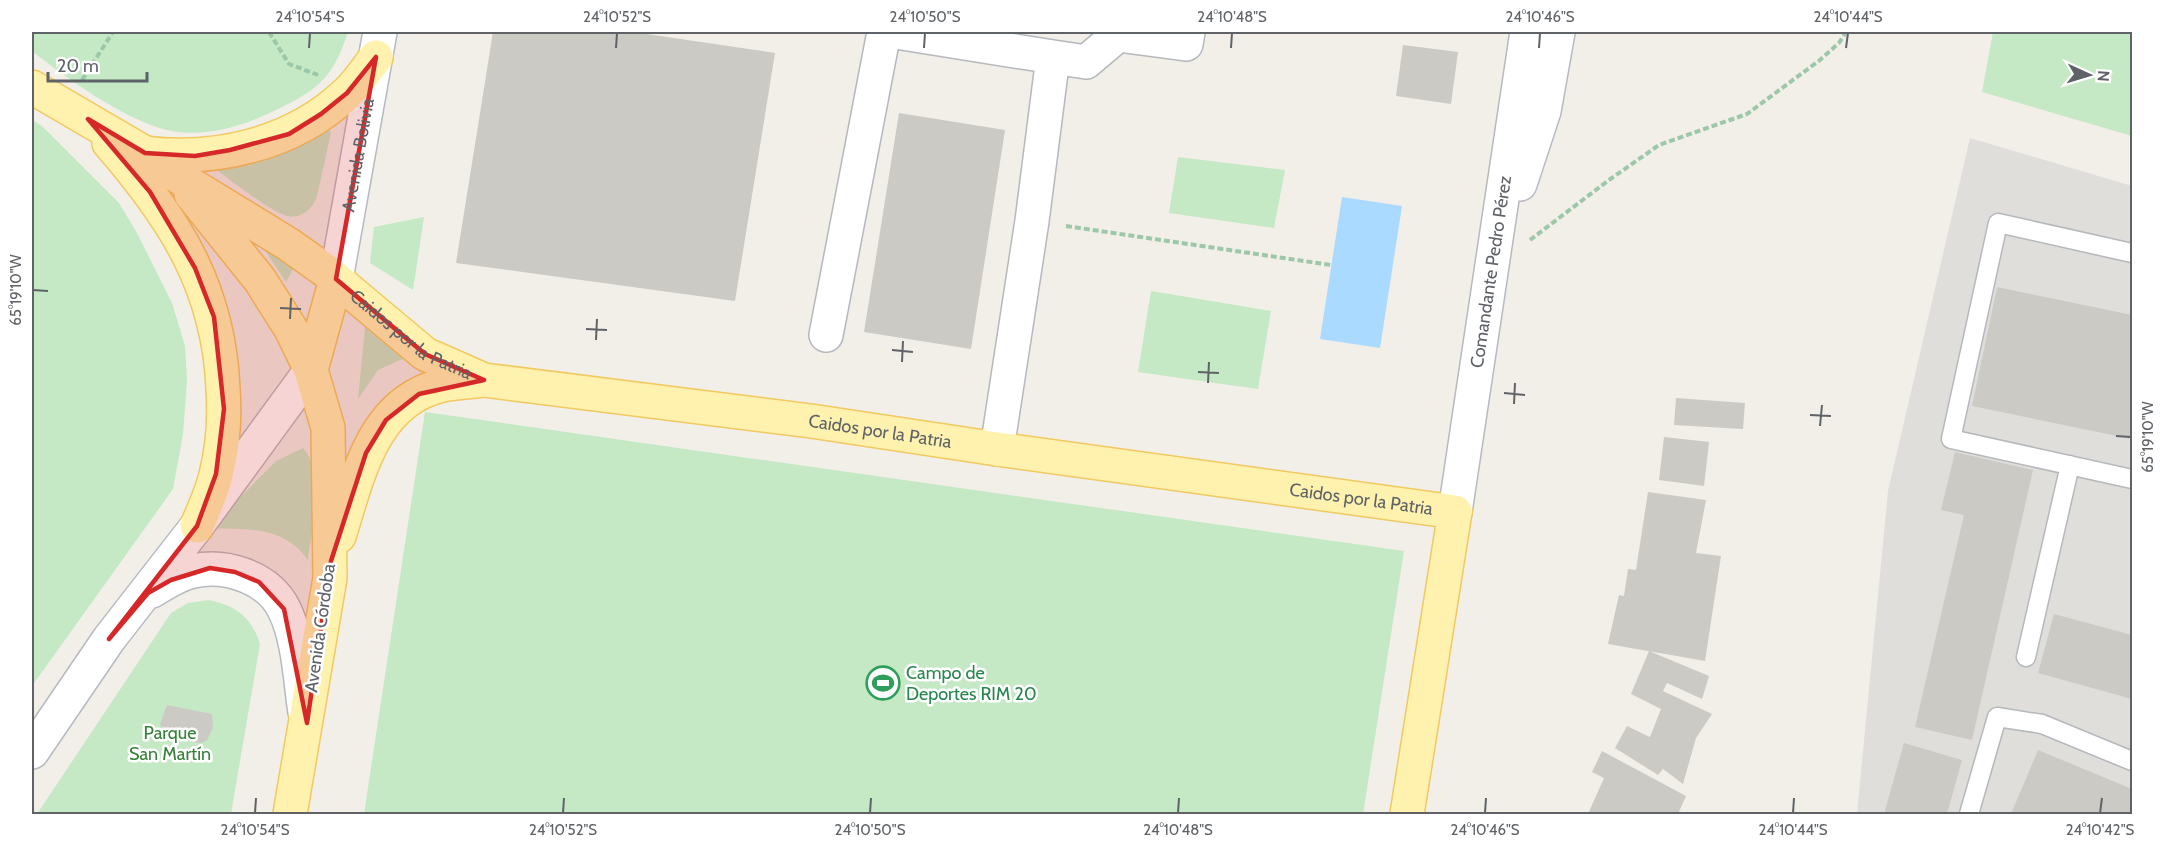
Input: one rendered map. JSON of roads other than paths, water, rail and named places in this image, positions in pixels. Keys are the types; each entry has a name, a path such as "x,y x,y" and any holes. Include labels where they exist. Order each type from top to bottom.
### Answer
{"main road":[{"path":"145,153 195,156 289,134 347,93 378,44"},
{"path":"32,87 145,153 177,176"},
{"path":"76,112 150,192 195,268 214,317 224,393 221,445 216,474 197,526"},
{"name":"Caidos por la Patria","path":"177,176 288,244 336,279 425,354 484,380 811,421 1455,512"},
{"name":"Avenida Córdoba","path":"177,176 260,280 291,329 311,370 328,428 331,561 307,723 290,814"},
{"path":"311,370 336,279"},
{"path":"331,561 366,453 386,420 403,404 430,389 484,380"},
{"path":"1407,814 1455,512"}],"street":[{"path":"826,335 884,32"},
{"path":"896,32 1086,62 1118,35 1186,44 1188,32"},
{"name":"Comandante Pedro Pérez","path":"1455,512 1527,32"},
{"path":"1491,271 1544,111 1558,32"},
{"name":"Avenida Bolivia","path":"336,279 378,44"},
{"path":"997,449 1032,221 1053,57"},
{"path":"32,752 109,639 197,526 311,370"},
{"path":"109,639 148,593 171,580 210,568 236,572 259,582 272,593 284,609 292,635 307,723"}],"lane":[{"path":"2133,253 1998,223 1951,439 2133,479"},
{"path":"2026,657 2070,465"},
{"path":"1969,814 1997,717 2042,724 2133,761"}],"water":[{"path":"1342,197 1402,206 1380,348 1320,339"}],"place":[{"name":"Campo de Deportes RIM 20","path":"883,683"}],"park label":[{"name":"Parque San Martín","path":"170,743"}]}
